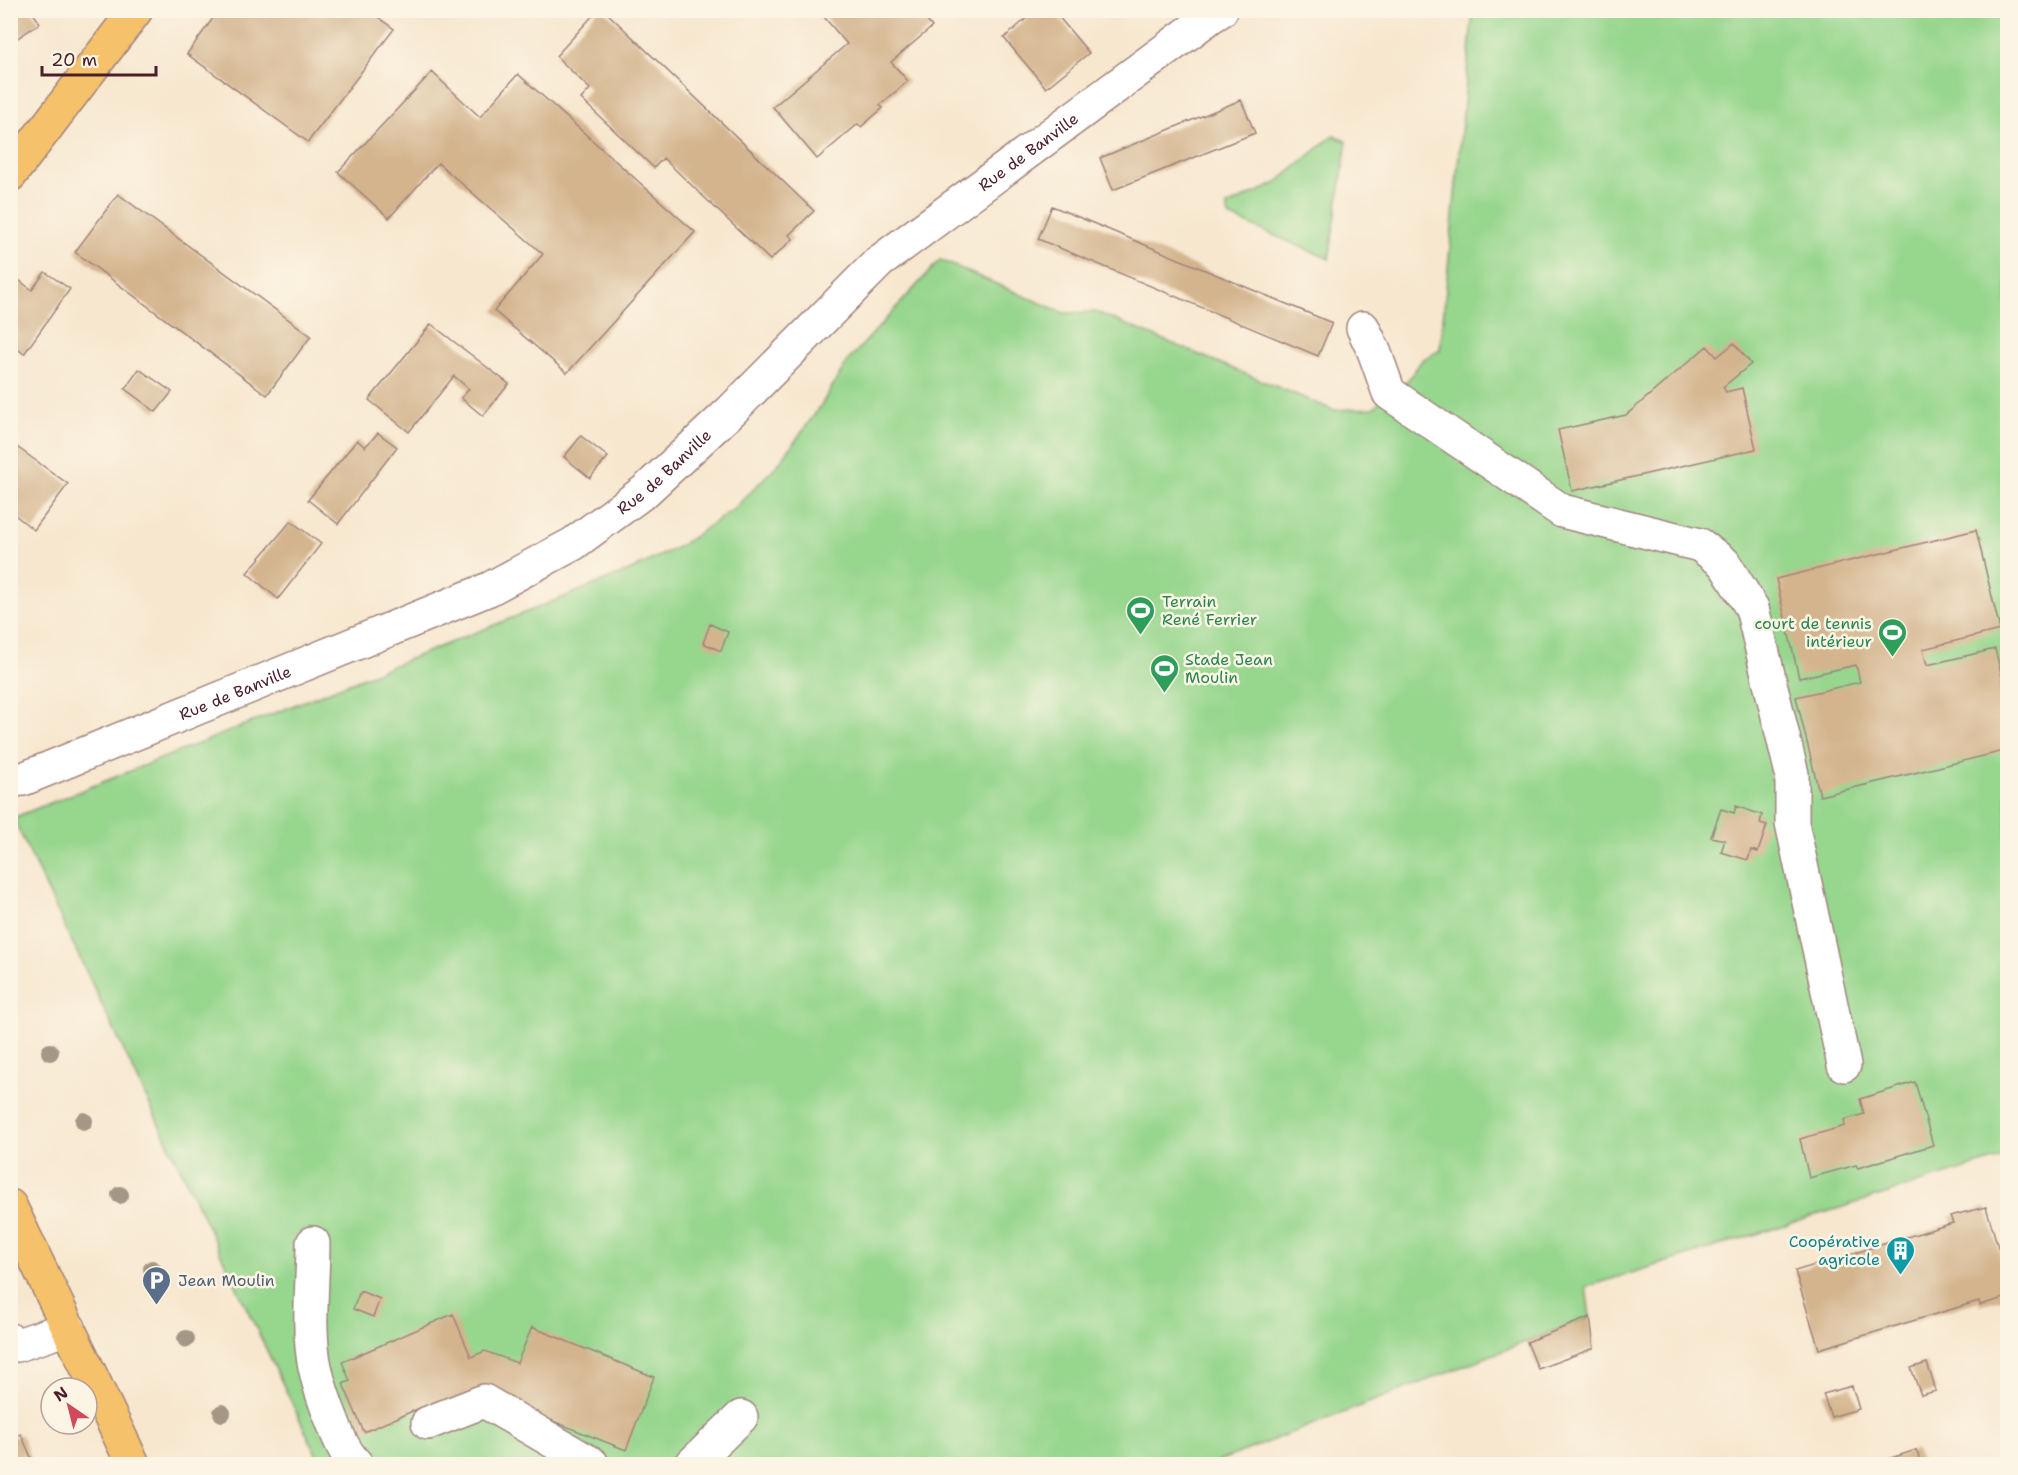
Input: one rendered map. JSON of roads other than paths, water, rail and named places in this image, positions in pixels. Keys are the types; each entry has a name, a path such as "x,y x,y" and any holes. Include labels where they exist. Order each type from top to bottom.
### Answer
{"main road":[{"path":"10,175 135,10"},
{"path":"10,1206 132,1464"}],"street":[{"name":"Rue de Banville","path":"10,780 23,780 489,589 573,544 645,491 731,411 879,262 1221,10"},
{"path":"1363,328 1389,393 1562,511 1700,545 1724,563 1752,608 1792,774 1792,823 1844,1065"},
{"path":"313,1243 312,1331 315,1365 323,1398 335,1428 347,1455 356,1464"},
{"path":"10,1340 16,1345 69,1328"},
{"path":"428,1423 484,1401 592,1464"},
{"path":"692,1464 741,1417"}],"place":[{"name":"Terrain René Ferrier","path":"1141,636"},
{"name":"court de tennis intérieur","path":"1893,658"},
{"name":"Stade Jean Moulin","path":"1164,694"},
{"name":"Coopérative agricole","path":"1901,1276"},
{"name":"Jean Moulin","path":"157,1306"}]}
